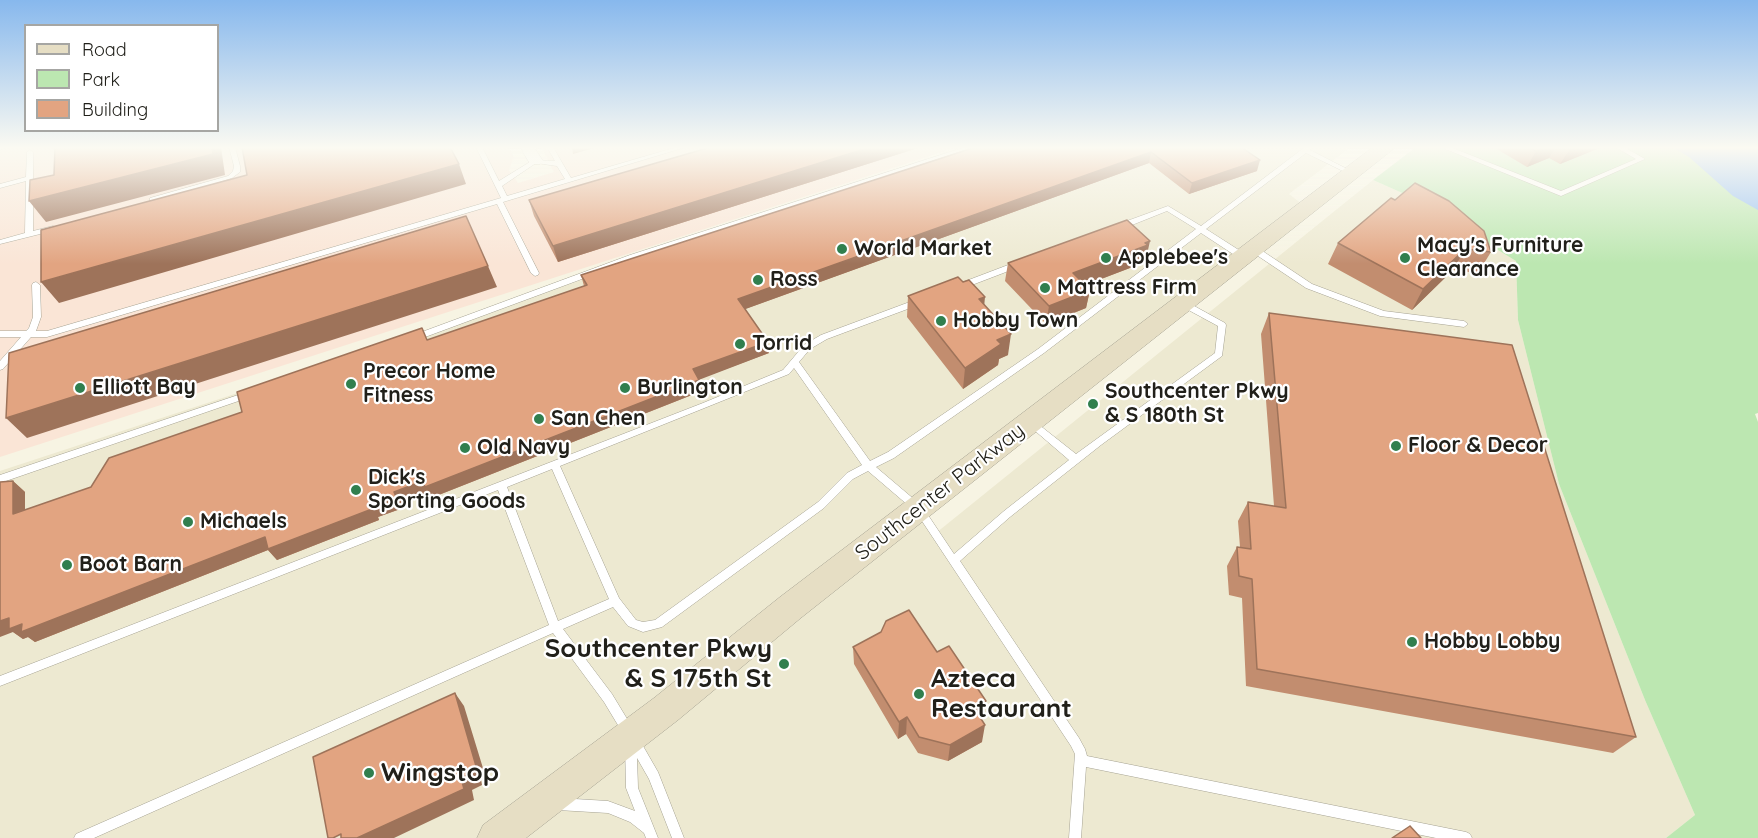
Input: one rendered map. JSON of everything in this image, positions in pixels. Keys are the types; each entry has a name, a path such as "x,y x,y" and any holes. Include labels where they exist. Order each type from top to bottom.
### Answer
{"main road":[{"name":"Southcenter Parkway","path":"496,838 631,736 1334,186"}],"lane":[{"path":"29,186 29,234"},
{"path":"143,203 203,186"},
{"path":"498,186 502,200 535,273"},
{"path":"0,334 47,334 549,186"},
{"path":"401,342 633,257 851,186"},
{"path":"555,466 615,601 632,623 643,627 658,624 820,506 850,476 891,455 1041,351 1259,186"},
{"path":"1542,186 1561,194 1579,186"},
{"path":"1104,232 1168,208 1202,231 1247,252 1309,286 1383,314 1464,324"},
{"path":"0,242 63,225"},
{"path":"954,289 1030,260"},
{"path":"0,367 29,334 37,317 36,285"},
{"path":"0,681 502,487 786,372 807,347 824,337 932,297"},
{"path":"954,560 1076,460 1219,354 1222,325 1184,304"},
{"path":"795,362 868,466 919,509 1075,742 1081,753 1075,838"},
{"path":"0,479 256,392"},
{"path":"1030,422 1076,460"},
{"path":"502,487 556,629 608,698 631,736 654,777 678,838"},
{"path":"80,838 615,601"},
{"path":"631,736 632,788 650,833"},
{"path":"1080,760 1466,838"},
{"path":"541,804 608,807 634,816 650,833"}],"shaded area":[{"path":"0,186 837,186 0,457"},
{"path":"868,186 1299,186 1289,194 1306,207 920,509 936,533 1365,186 1387,186 1409,196 1516,261 1518,320 1559,484 1645,700 1695,815 1666,838 0,838 0,471"}],"green space":[{"path":"1387,186 1758,186 1758,413 1755,414 1758,422 1758,838 1666,838 1695,815 1645,700 1559,484 1518,320 1516,261 1409,196"}],"water":[{"path":"1722,186 1758,186 1758,210 1733,196"}],"building":[{"path":"30,186 87,186 29,201"},
{"path":"205,186 381,186 41,282 41,230"},
{"path":"577,186 745,186 553,246 529,200"},
{"path":"855,186 1055,186 738,299 768,342 693,369 699,380 425,487 423,481 394,492 396,497 371,506 372,509 268,549 265,537 21,632 22,624 9,629 9,618 0,621 0,482 13,481 13,514 91,487 109,458 242,412 237,392 422,328 427,340 587,285 581,275"},
{"name":"Macy's Furniture Clearance","path":"1411,186 1421,186 1449,201 1484,231 1491,252 1465,249 1423,289 1338,243 1391,198 1395,200"},
{"path":"466,216 488,266 6,418 9,353"},
{"path":"1127,220 1150,241 1145,243 1148,245 1073,273 1090,290 1049,306 1008,263"},
{"path":"958,277 963,282 969,280 985,297 979,299 1011,334 997,340 1001,344 965,368 908,296"},
{"path":"1269,313 1512,345 1636,737 1257,669 1252,579 1239,576 1237,547 1251,549 1248,502 1286,508"},
{"name":"Azteca Restaurant","path":"909,610 937,652 949,646 986,701 974,708 985,725 950,745 919,737 907,717 899,722 853,647 881,632 886,621"},
{"path":"455,693 476,766 471,768 472,773 461,778 464,789 357,838 341,838 341,834 328,838 313,757"},
{"path":"1410,826 1421,838 1392,838"}],"place":[{"name":"World Market","path":"842,249"},
{"name":"Applebee's","path":"1106,258"},
{"name":"Macy's Furniture Clearance","path":"1405,258"},
{"name":"Ross","path":"758,280"},
{"name":"Mattress Firm","path":"1045,288"},
{"name":"Hobby Town","path":"941,321"},
{"name":"Torrid","path":"740,344"},
{"name":"Precor Home Fitness","path":"351,384"},
{"name":"Elliott Bay","path":"80,388"},
{"name":"Burlington","path":"625,388"},
{"name":"Southcenter Pkwy & S 180th St","path":"1093,404"},
{"name":"San Chen","path":"539,419"},
{"name":"Floor & Decor","path":"1396,446"},
{"name":"Old Navy","path":"465,448"},
{"name":"Dick's Sporting Goods","path":"356,490"},
{"name":"Michaels","path":"188,522"},
{"name":"Boot Barn","path":"67,565"},
{"name":"Hobby Lobby","path":"1412,642"},
{"name":"Southcenter Pkwy & S 175th St","path":"784,664"},
{"name":"Azteca Restaurant","path":"919,694"},
{"name":"Wingstop","path":"369,773"}]}
